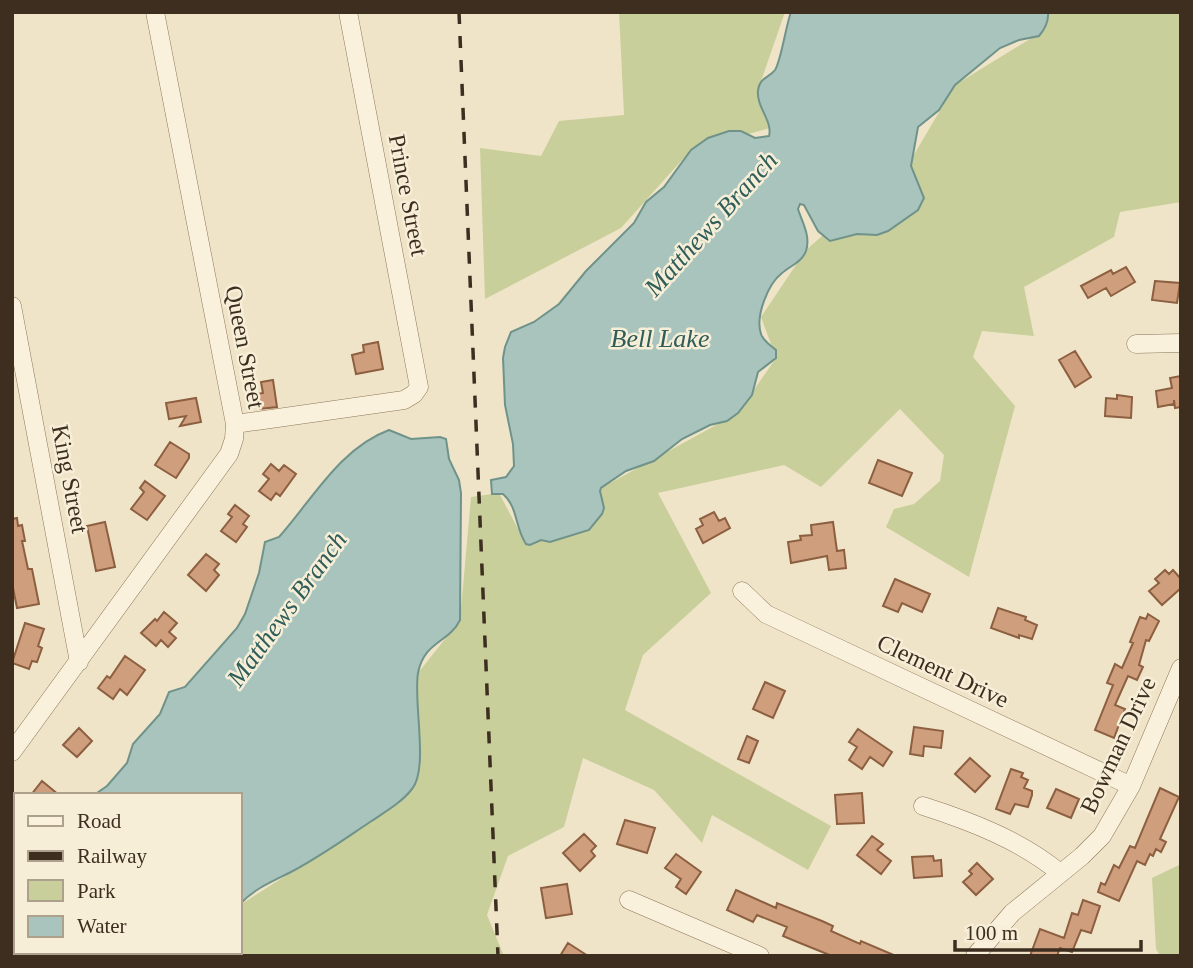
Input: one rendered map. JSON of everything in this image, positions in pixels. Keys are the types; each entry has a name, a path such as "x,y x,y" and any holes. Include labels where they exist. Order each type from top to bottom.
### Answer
{"street":[{"name":"Queen Street","path":"12,752 229,454 234,439 235,424 155,12"},
{"name":"Prince Street","path":"235,424 404,400 419,387 348,12"},
{"name":"King Street","path":"12,306 79,662"},
{"path":"1136,344 1181,343"},
{"name":"Clement Drive","path":"742,591 766,614 1131,786"},
{"name":"Bowman Drive","path":"975,956 1012,913 1082,856 1102,836 1131,786 1181,668"},
{"path":"923,806 960,818 1038,855 1060,873"},
{"path":"629,900 760,956"}],"green space":[{"path":"619,12 785,12 758,90 770,128 691,150 621,228 485,299 480,148 541,156 559,121 624,115"},
{"path":"1048,12 1181,12 1181,202 1120,212 1114,237 1024,287 1034,336 982,331 973,357 1015,406 969,577 886,527 894,509 914,504 940,481 944,455 900,409 821,487 784,465 658,493 711,593 643,655 625,710 831,826 808,870 712,815 702,843 654,790 583,758 564,827 508,856 487,915 504,956 226,956 242,954 242,904 370,822 417,780 418,673 460,620 471,497 499,493 526,544 584,532 601,488 738,413 776,358 761,317 806,250 912,158 955,85 1043,31"},
{"path":"1181,864 1181,956 1160,956 1156,949 1152,878"}],"water":[{"name":"Bell Lake","path":"791,12 1048,12 1048,16 1039,36 1000,48 955,85 939,110 918,127 911,166 924,198 918,210 888,231 877,235 857,234 830,241 818,231 804,205 800,204 798,209 805,229 806,251 796,264 777,278 761,310 762,336 776,350 776,358 758,372 752,395 738,413 727,421 710,425 682,439 654,461 626,471 601,488 604,508 589,530 550,542 541,540 526,544 508,499 503,494 492,494 491,480 506,477 514,466 513,444 505,405 503,358 511,332 534,322 559,304 586,271 634,223 646,202 664,187 691,150 708,138 729,131 741,131 755,138 769,136 769,125 759,102 758,90 765,78 775,70"},
{"name":"Matthews Branch","path":"389,430 411,439 446,439 449,459 459,480 461,493 460,620 450,633 426,654 418,673 420,751 417,779 408,794 392,807 320,855 257,890 242,902 242,793 97,793 107,786 127,763 133,744 160,714 169,692 185,687 237,628 245,614 259,573 265,542 279,537 341,462 372,438"},
{"path":"14,894 14,954 228,954 12,956"}],"building":[{"path":"1126,267 1135,282 1111,296 1106,288 1088,298 1081,286 1111,270 1113,274"},
{"path":"1155,281 1180,283 1177,303 1152,300"},
{"path":"378,342 383,369 356,374 352,355 364,352 363,345"},
{"path":"1075,351 1091,377 1075,387 1059,360"},
{"path":"1181,376 1181,407 1175,408 1174,400 1174,404 1158,407 1156,391 1172,388 1170,378"},
{"path":"273,380 277,407 259,409 257,394 263,393 261,382"},
{"path":"1117,395 1132,397 1131,418 1105,416 1106,398 1117,399"},
{"path":"196,398 201,422 180,426 186,416 169,419 166,403"},
{"path":"170,442 189,454 176,478 155,465"},
{"path":"878,460 912,473 902,496 869,483"},
{"path":"271,464 279,471 284,465 296,474 280,496 276,493 271,500 259,491 269,479 263,474"},
{"path":"145,481 165,496 147,520 131,509 144,492 140,488"},
{"path":"235,505 249,516 243,524 247,527 236,542 221,531 232,517 228,514"},
{"path":"714,512 719,521 725,518 730,528 703,543 696,529 703,525 700,519"},
{"path":"17,518 18,526 22,525 25,541 22,541 28,569 32,569 39,604 17,608 12,583 12,519"},
{"path":"105,522 115,567 96,571 87,526"},
{"path":"833,522 837,551 844,550 846,568 829,570 827,556 791,563 788,542 801,540 800,536 812,535 811,525"},
{"path":"206,554 219,564 214,570 219,575 206,591 188,575"},
{"path":"1165,570 1169,574 1173,570 1181,579 1181,588 1162,605 1149,591 1159,583 1155,579"},
{"path":"895,579 930,594 922,612 902,603 898,612 883,606"},
{"path":"998,608 1026,617 1025,620 1037,625 1032,639 1019,635 1019,638 991,628"},
{"path":"164,612 177,623 169,632 176,638 168,647 161,640 156,646 141,633"},
{"path":"1148,614 1159,621 1149,641 1146,640 1139,665 1143,667 1137,680 1128,676 1115,705 1125,709 1114,738 1095,730 1113,685 1107,683 1115,664 1122,668 1140,617 1146,619"},
{"path":"25,623 44,629 38,646 42,648 37,662 32,661 29,669 12,663"},
{"path":"125,656 145,670 127,695 120,689 113,699 98,688 107,676 110,678"},
{"path":"765,682 785,691 773,718 753,709"},
{"path":"914,727 943,731 941,748 924,746 923,756 910,754"},
{"path":"79,728 92,741 77,757 63,745"},
{"path":"858,729 892,752 883,766 870,757 862,769 849,760 857,747 849,742"},
{"path":"747,736 758,741 749,763 738,759"},
{"path":"970,758 990,776 975,792 955,774"},
{"path":"1011,769 1023,773 1021,777 1028,780 1024,788 1032,791 1032,795 1028,807 1015,804 1010,814 996,809"},
{"path":"42,781 57,793 33,793"},
{"path":"1160,788 1179,797 1160,839 1166,842 1161,852 1156,849 1153,856 1150,854 1145,865 1137,861 1119,901 1098,892 1101,883 1105,885 1114,865 1119,868 1130,846 1135,848"},
{"path":"1056,789 1079,799 1071,818 1047,808"},
{"path":"862,793 864,823 837,824 835,795"},
{"path":"625,820 655,828 647,853 617,844"},
{"path":"584,834 596,846 591,851 595,856 580,871 563,853"},
{"path":"872,836 883,844 877,850 891,861 881,874 857,855"},
{"path":"676,854 701,872 686,894 676,887 681,879 665,868"},
{"path":"933,856 934,861 941,860 942,876 914,878 912,857"},
{"path":"977,863 993,879 976,895 963,882 972,874 969,871"},
{"path":"567,884 572,914 546,918 541,888"},
{"path":"736,890 776,908 777,903 822,921 833,926 831,931 896,956 832,956 795,941 783,936 787,927 757,915 753,922 727,910"},
{"path":"1083,900 1100,906 1091,933 1081,930 1072,952 1060,948 1057,956 1030,956 1040,929 1064,938 1072,913 1078,915"},
{"path":"568,943 588,956 560,956"}],"railway":[{"path":"459,12 498,956"}]}
